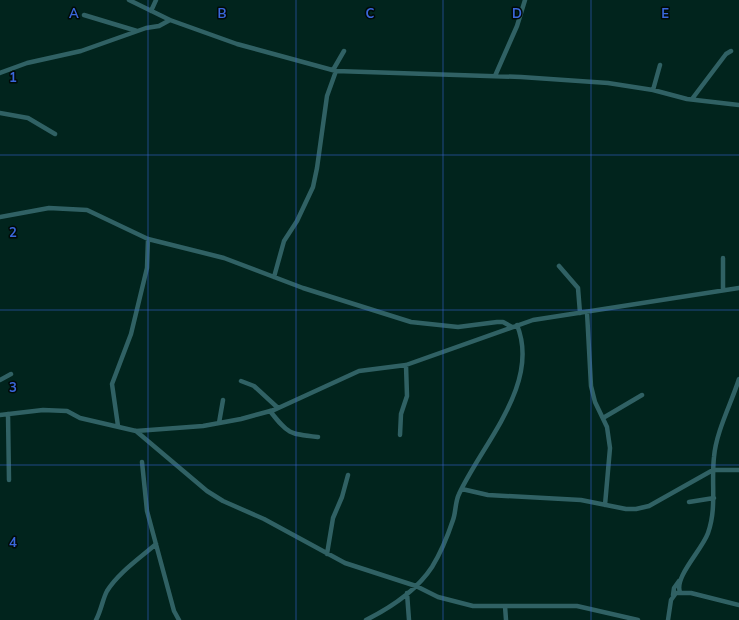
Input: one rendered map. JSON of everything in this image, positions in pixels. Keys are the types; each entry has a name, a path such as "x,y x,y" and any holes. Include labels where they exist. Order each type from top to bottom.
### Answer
{"street":[{"path":"129,0 170,20 237,44 334,71 495,76 608,83 653,90 692,99 739,105"},
{"path":"151,11 156,0"},
{"path":"495,76 517,26 526,0"},
{"path":"84,15 137,31"},
{"path":"0,73 28,63 81,51 137,31 159,26 170,20"},
{"path":"274,277 284,241 297,221 313,187 327,96 334,71 344,51"},
{"path":"692,99 726,54 731,51"},
{"path":"653,90 660,65"},
{"path":"0,113 28,118 55,134"},
{"path":"0,217 49,208 87,210 148,239 224,258 303,288 419,324 458,327 503,322 514,326 521,338 523,366 514,393 502,420 456,500 453,521 435,561 416,586 366,620"},
{"path":"118,426 112,384 131,334 147,268 148,239"},
{"path":"723,258 723,289"},
{"path":"559,266 578,288 580,313"},
{"path":"0,415 43,410 67,411 80,418 136,431 219,423 270,411 359,371 406,366 533,320 723,289 739,288"},
{"path":"587,312 591,386 607,427 610,448 605,505"},
{"path":"400,435 401,414 407,396 406,366"},
{"path":"0,380 11,374"},
{"path":"668,620 674,588 706,538 711,524 714,498 714,451 739,379"},
{"path":"241,381 254,386 278,408"},
{"path":"603,418 642,396"},
{"path":"219,423 223,400"},
{"path":"270,411 284,429 294,434 318,437"},
{"path":"8,414 8,480"},
{"path":"136,431 206,491 223,501 264,519 345,563 416,586 438,596 473,606 577,606 638,620"},
{"path":"142,462 144,496 174,611 179,620"},
{"path":"462,489 488,496 529,498 550,497 581,500 626,509 642,509 713,470 739,470"},
{"path":"327,554 333,518 342,497 348,475"},
{"path":"689,502 714,498"},
{"path":"96,620 104,603 106,592 119,577 156,544"},
{"path":"679,581 680,592"},
{"path":"673,595 680,592 691,593 739,605"},
{"path":"407,593 409,620"},
{"path":"505,606 506,620"}]}
